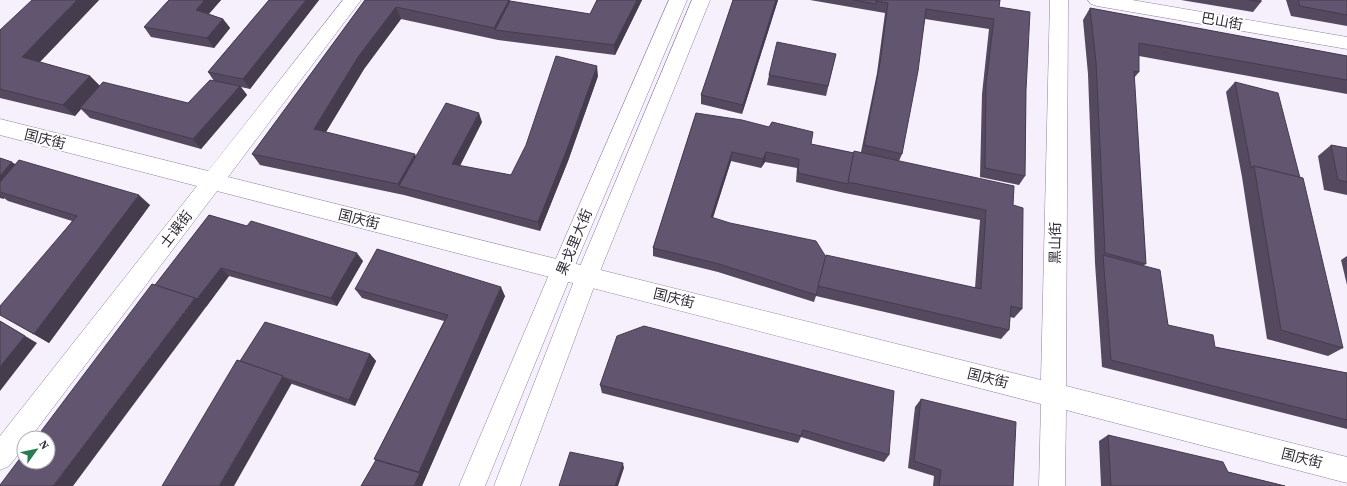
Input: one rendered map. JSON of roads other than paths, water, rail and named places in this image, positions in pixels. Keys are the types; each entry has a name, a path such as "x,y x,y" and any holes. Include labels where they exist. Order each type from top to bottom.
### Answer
{"street":[{"name":"士课街","path":"0,458 352,0"},
{"name":"果戈里大街","path":"472,486 562,270 678,0"},
{"name":"果戈里大街","path":"507,486 587,276 701,0"},
{"name":"黑山街","path":"1052,486 1052,395 1059,0"},
{"name":"巴山街","path":"1097,0 1347,43"},
{"name":"国庆街","path":"0,127 1347,470"}]}
